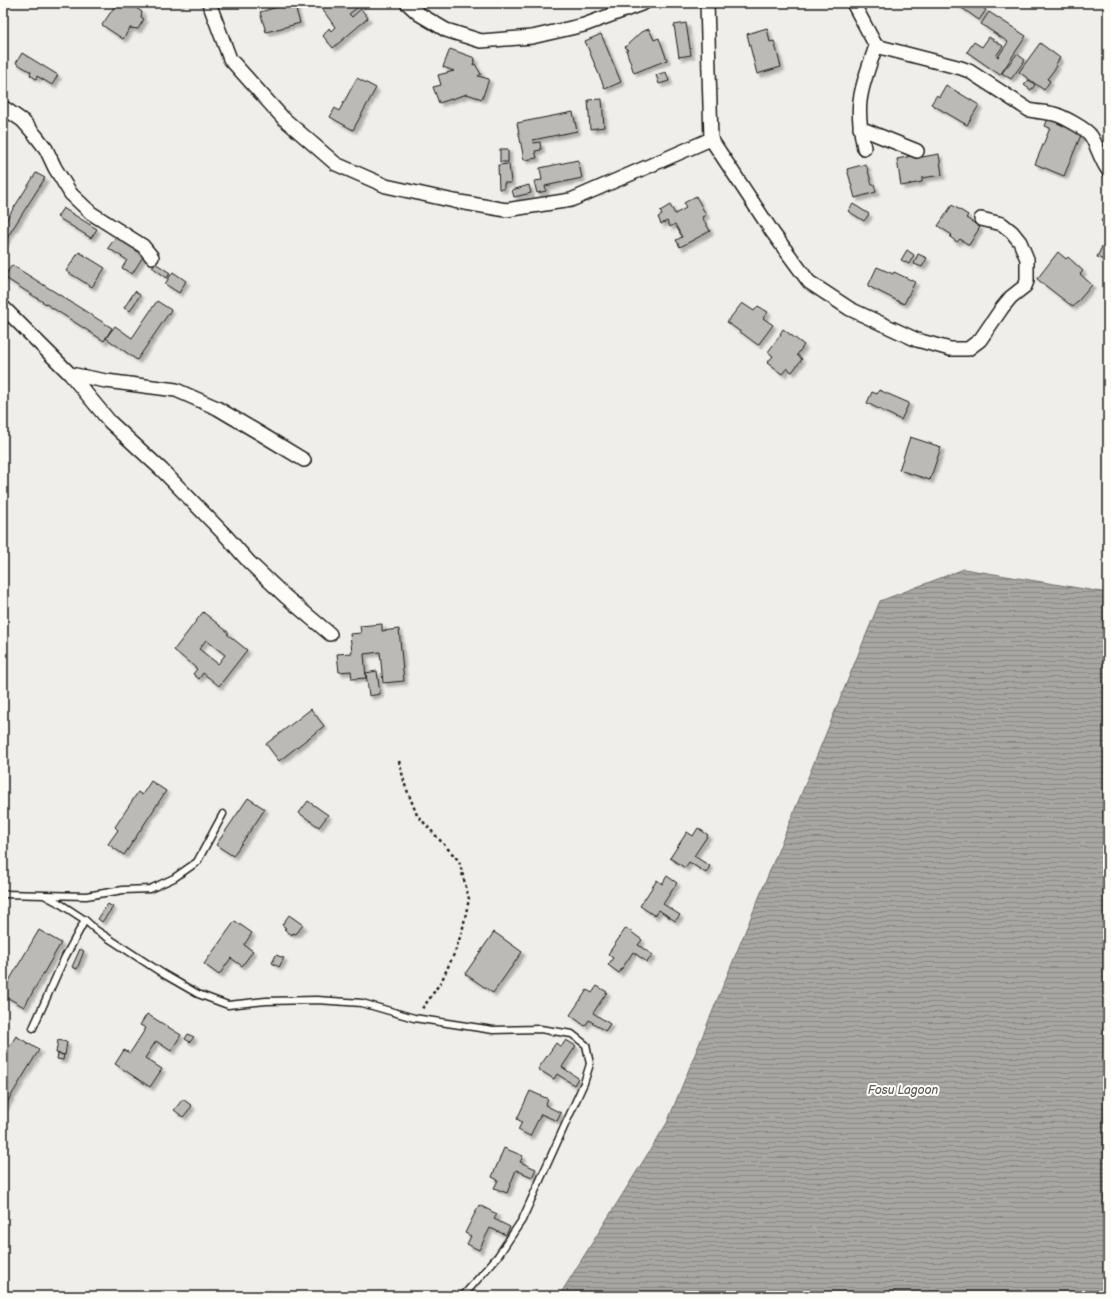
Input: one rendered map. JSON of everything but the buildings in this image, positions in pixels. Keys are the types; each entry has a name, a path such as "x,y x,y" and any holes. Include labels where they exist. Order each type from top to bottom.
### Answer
{"street":[{"path":"209,3 230,59 284,118 336,164 386,186 454,201 506,210 571,200 711,139"},
{"path":"407,3 419,14 446,30 481,40 540,36 584,25 644,3"},
{"path":"707,3 711,139 773,233 809,282 850,309 917,340 950,349 968,349 980,340 1006,302 1025,286 1027,281 1027,259 1020,242 1012,232 1002,224 981,219"},
{"path":"853,3 876,46 864,82 860,101 860,128 864,148"},
{"path":"876,46 961,68 1029,110 1055,114 1083,128 1091,136 1108,170"},
{"path":"3,107 23,122 36,136 46,149 55,168 71,194 91,213 143,246 152,257"},
{"path":"860,128 917,151"},
{"path":"3,308 70,374 110,422 162,470 249,562 286,597 330,634"},
{"path":"70,374 106,381 176,390 217,408 304,460"}],"lane":[{"path":"3,894 86,896 123,890 150,889 174,878 198,862 223,814"},
{"path":"44,895 85,920 96,930 165,975 198,994 228,1005 266,1001 317,1000 362,1003 414,1018 493,1030 540,1029 572,1034 586,1045 590,1064 584,1083 522,1220 498,1256 463,1296"},
{"path":"33,1028 64,959 85,920"}],"path":[{"path":"399,761 405,785 417,815 459,861 469,899 462,932 451,961 438,986 414,1018"}],"water":[{"name":"Fosu Lagoon","path":"964,569 1108,593 1108,1296 559,1296 667,1123 880,601"}]}
